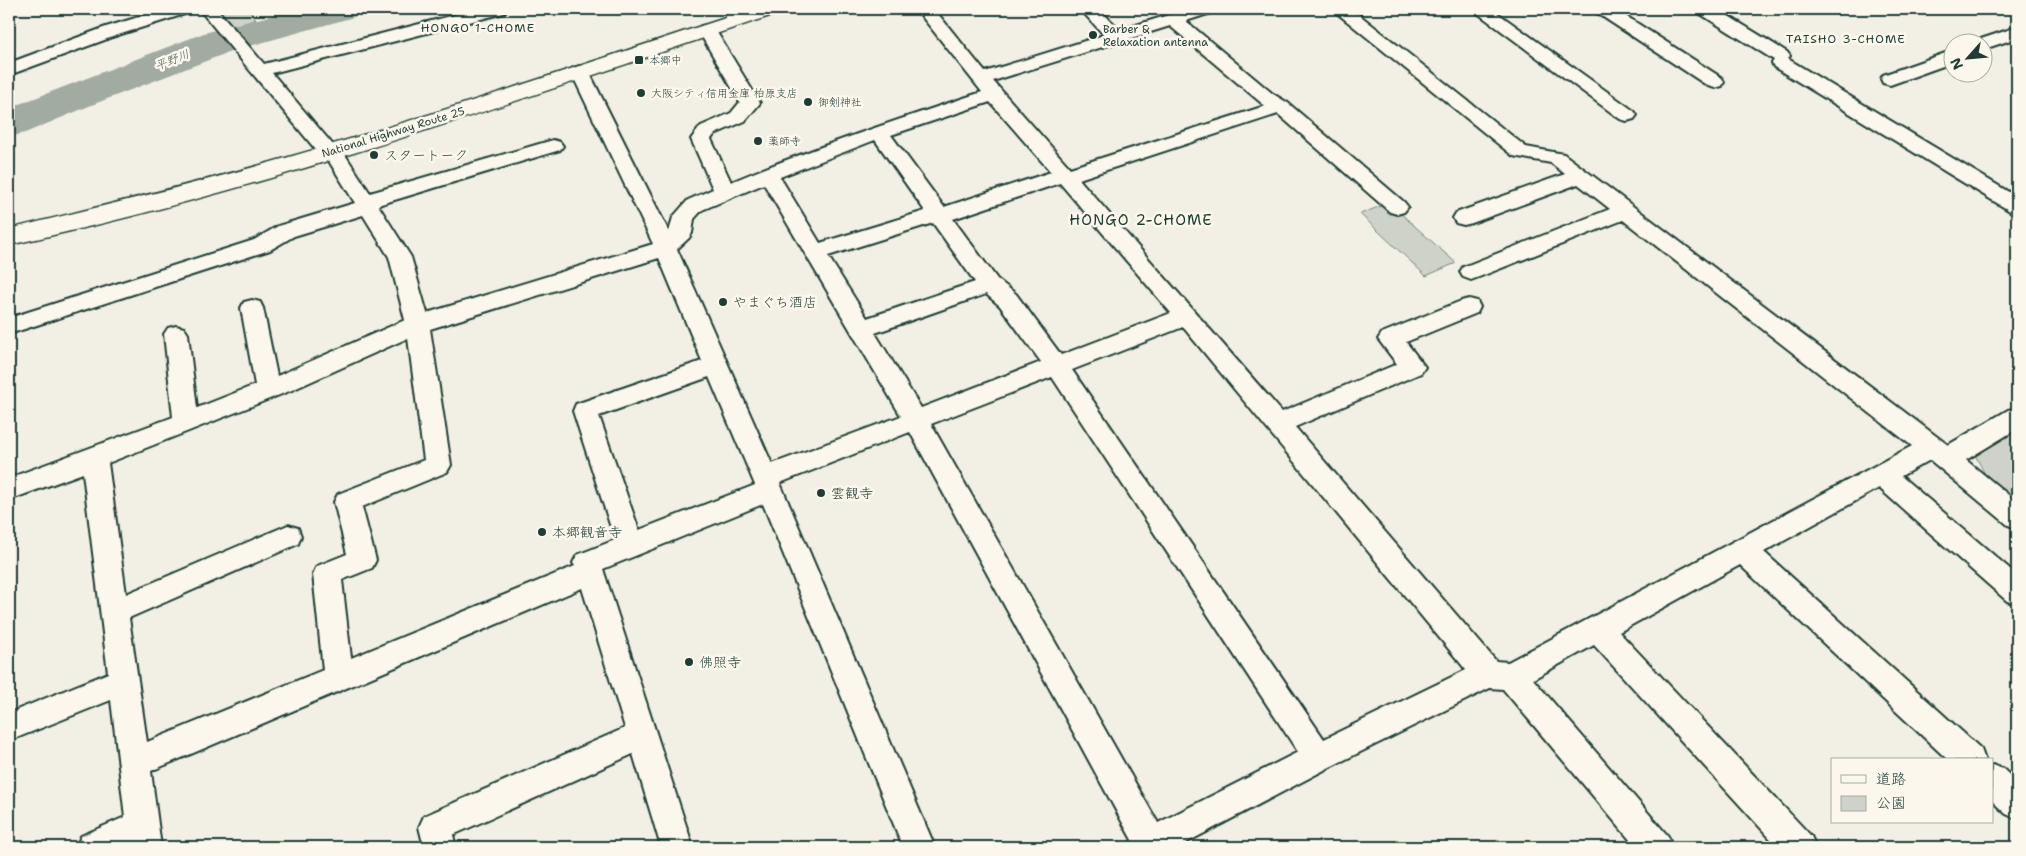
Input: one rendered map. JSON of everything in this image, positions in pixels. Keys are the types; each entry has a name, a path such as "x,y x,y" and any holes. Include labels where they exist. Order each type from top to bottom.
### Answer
{"highway":[{"name":"National Highway Route 25","path":"9,237 229,182 331,152 453,114 707,30 734,15 772,9"}],"street":[{"path":"9,69 112,31 182,9"},
{"path":"208,9 331,152 367,204 400,257 418,324 438,465 347,502 362,560 327,574 339,677"},
{"path":"260,71 498,9"},
{"path":"925,9 988,87 1278,424 1500,675 1657,847"},
{"path":"1089,9 1117,37"},
{"path":"9,489 268,390 418,324 666,248 681,233 684,217 695,204 1117,37 1205,9"},
{"path":"1341,9 1520,152 1557,158 1939,453 2017,517"},
{"path":"1481,9 1627,115"},
{"path":"1603,9 1715,82"},
{"path":"1705,9 1781,59 2017,206"},
{"path":"1173,19 1266,98 1281,107 1397,207"},
{"path":"707,30 750,103 738,116 708,130 701,139 725,192"},
{"path":"1994,40 2017,32"},
{"path":"1890,79 1944,59"},
{"path":"580,72 666,248 919,847"},
{"path":"815,252 1065,176 1281,107"},
{"path":"879,132 989,285 1008,300 1056,365 1319,758"},
{"path":"9,326 262,245 286,231 367,204 553,146"},
{"path":"768,174 916,420 1148,846 1319,758 1598,629 1881,474 1939,453 2017,416"},
{"path":"1464,218 1580,176"},
{"path":"1472,272 1625,211"},
{"path":"861,329 989,285"},
{"path":"1278,424 1413,367 1390,339 1469,307"},
{"path":"252,308 268,390"},
{"path":"677,847 587,563 631,546 767,484 916,420 1187,316"},
{"path":"176,334 186,422"},
{"path":"631,546 585,411 716,365"},
{"path":"92,847 144,837 94,458"},
{"path":"1881,474 2017,592"},
{"path":"114,612 288,536"},
{"path":"1743,550 1968,758"},
{"path":"135,762 591,572"},
{"path":"1598,629 1800,847"},
{"path":"9,727 122,681"},
{"path":"440,847 435,827 642,735"},
{"path":"1994,782 2017,803"}],"green space":[{"path":"216,9 248,9 256,19 232,28"},
{"path":"1389,203 1456,263 1426,276 1360,214"},
{"path":"2017,429 2017,502 1988,480 1974,453"}],"waterway":[{"name":"平野川","path":"9,124 218,42 340,9"}],"place":[{"name":"Barber & Relaxation antenna","path":"1093,35"},
{"name":"本郷中","path":"639,60"},
{"name":"大阪シティ信用金庫 柏原支店","path":"641,93"},
{"name":"御剣神社","path":"808,102"},
{"name":"薬師寺","path":"758,141"},
{"name":"スタートーク","path":"374,155"},
{"name":"やまぐち酒店","path":"723,302"},
{"name":"雲観寺","path":"821,493"},
{"name":"本郷観音寺","path":"542,532"},
{"name":"佛照寺","path":"689,662"}],"district":[{"name":"HONGO 1-CHOME","path":"478,28"},
{"name":"TAISHO 3-CHOME","path":"1846,39"},
{"name":"HONGO 2-CHOME","path":"1141,220"}]}
